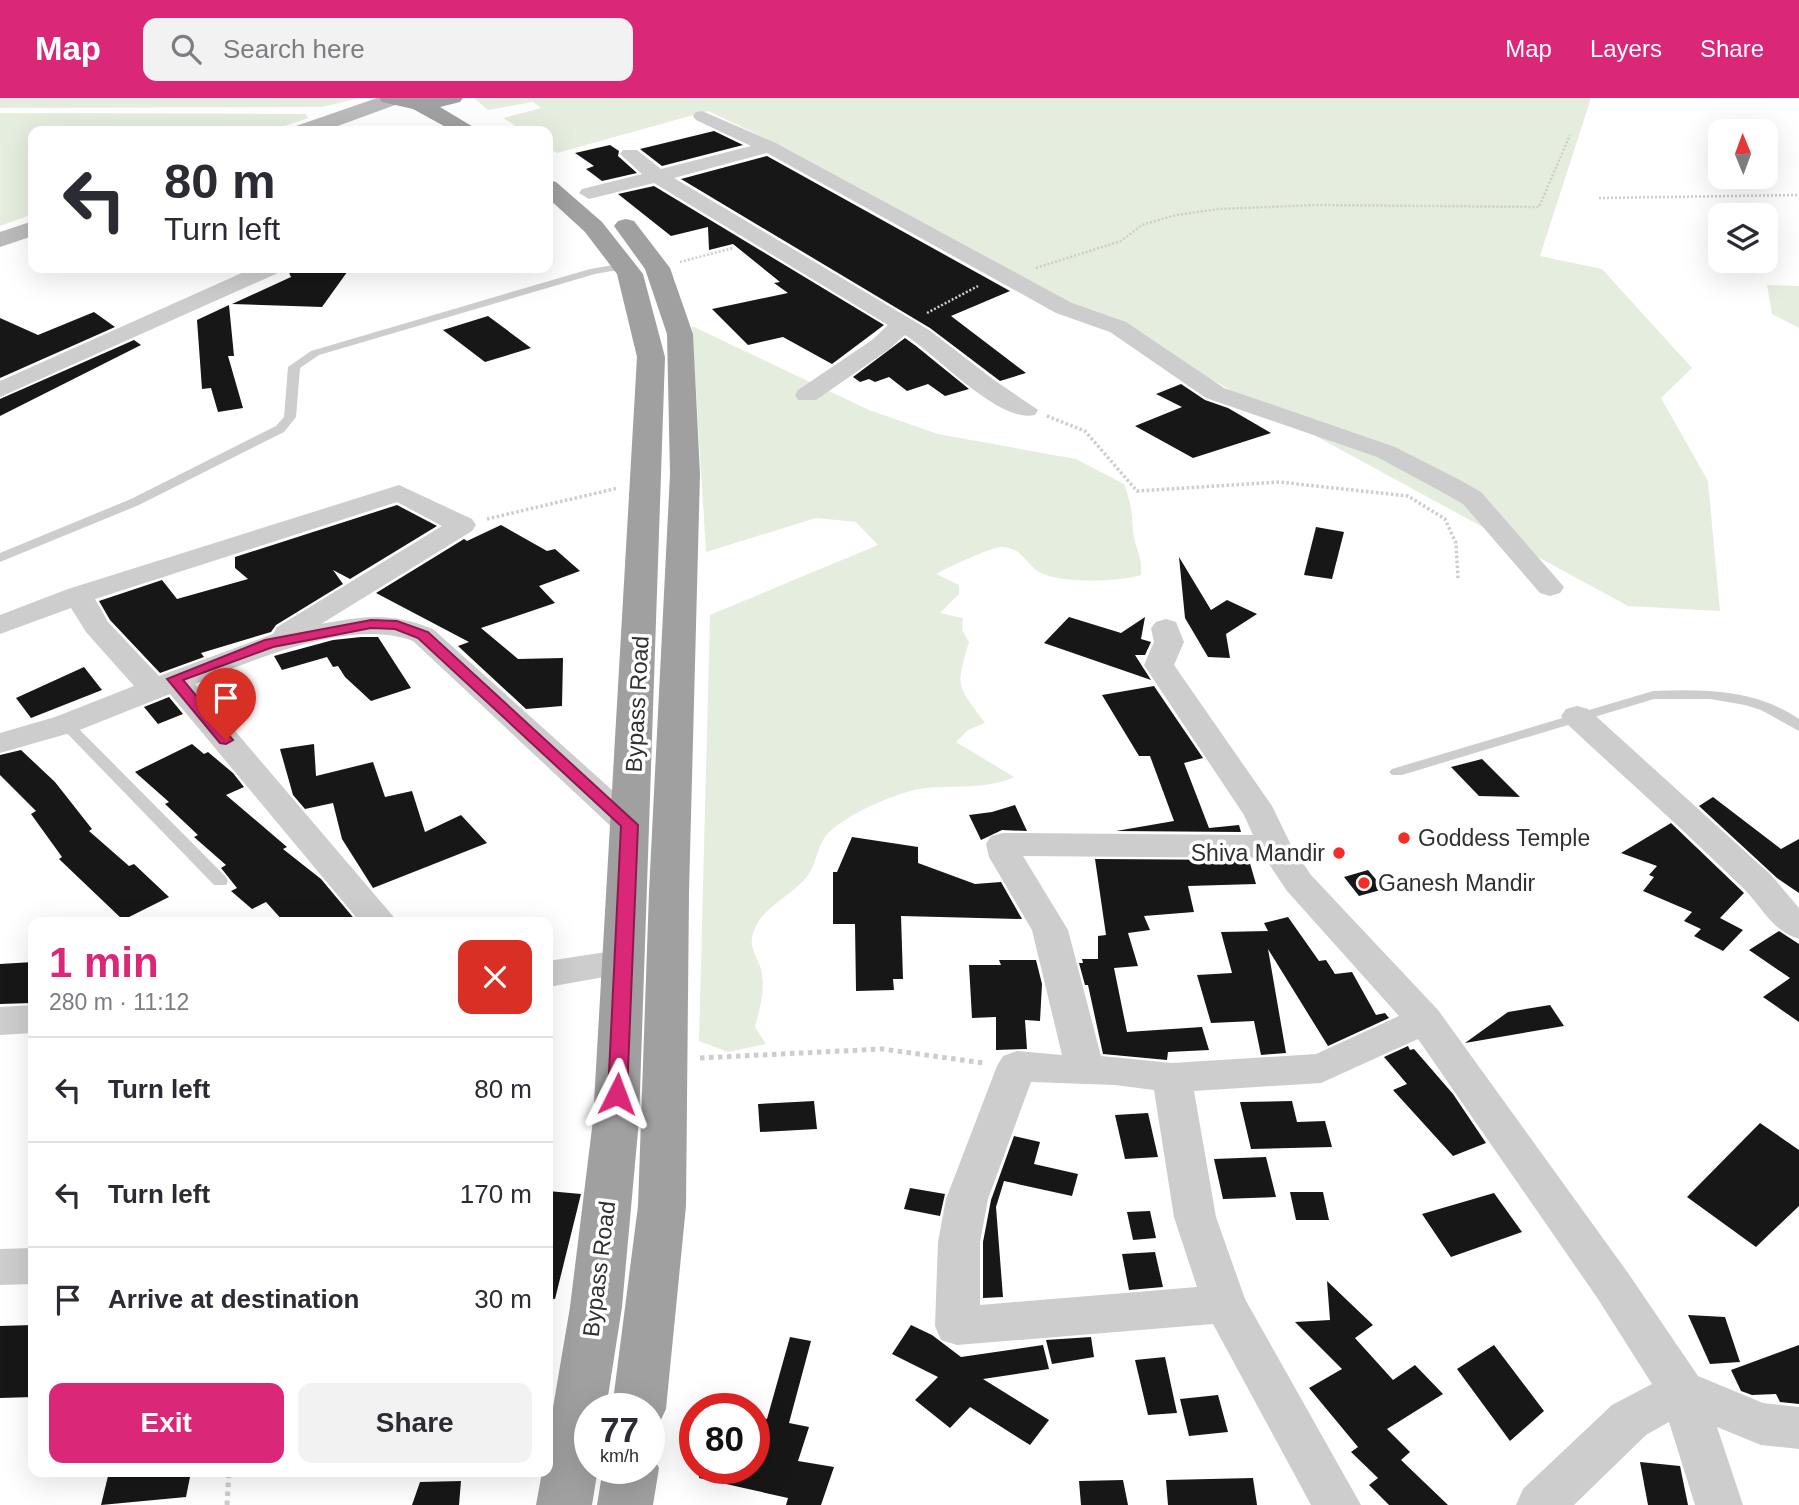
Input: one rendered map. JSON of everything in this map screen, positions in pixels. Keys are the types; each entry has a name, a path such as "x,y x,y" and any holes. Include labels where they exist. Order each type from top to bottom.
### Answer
{"highway":[{"path":"390,99 419,104 472,126"},
{"path":"419,104 452,99 475,126"},
{"name":"Bypass Road","path":"553,168 589,192 620,218 637,270 651,357 616,1120 596,1307 565,1505"},
{"name":"Bypass Road","path":"553,191 582,213 673,307 680,334 685,474 662,1206 641,1393"},
{"path":"625,1505 628,1484"}],"main road":[{"path":"317,126 390,99"},
{"path":"0,240 28,230"}],"street":[{"path":"702,117 769,147 1064,309 1118,327 1215,393 1248,407 1386,452 1451,486 1472,498 1550,587"},
{"path":"589,192 769,147"},
{"path":"630,154 657,176 761,241 951,354 1006,402 1026,410"},
{"path":"0,390 259,273"},
{"path":"807,395 825,378 892,337 901,325"},
{"path":"0,625 78,594 399,493 462,524"},
{"path":"270,643 462,524"},
{"path":"78,594 96,626 163,683 375,917"},
{"path":"0,743 66,724 163,683 270,643 371,624 397,625 423,635 630,825"},
{"path":"1166,628 1169,642 1160,665 1260,814 1275,847 1299,883 1425,1020 1613,1286 1682,1391 1718,1505"},
{"path":"1577,716 1759,883 1786,916 1799,926"},
{"path":"1086,1071 1050,930 1006,857 1003,844 1275,847"},
{"path":"553,973 625,962"},
{"path":"0,1021 28,1019"},
{"path":"1225,1304 957,1326 959,1242 967,1199 1017,1066 1086,1071 1115,1070 1172,1078 1321,1068 1425,1020"},
{"path":"1172,1078 1195,1217 1225,1304 1337,1505"},
{"path":"0,1267 28,1266"},
{"path":"1682,1391 1761,1424 1799,1427"},
{"path":"1540,1505 1629,1420 1682,1391"}],"lane":[{"path":"0,558 135,502 280,429 290,418 294,367 315,353 594,271 637,270"},
{"path":"1397,772 1653,695 1690,693 1758,703 1787,716 1799,726"},
{"path":"66,724 220,881"}],"path":[{"path":"901,325 1003,276 1121,241 1129,229 1170,217 1238,207 1311,204 1434,208 1519,205 1539,207 1570,135"},
{"path":"1599,198 1799,195"},
{"path":"637,270 761,241"},
{"path":"1026,410 1085,430 1137,491 1279,482 1408,496 1445,519 1456,543 1458,579"},
{"path":"462,524 646,482"},
{"path":"666,1060 882,1049 1017,1066"},
{"path":"227,1505 229,1477"}],"green space":[{"path":"0,98 360,98 322,107 0,108"},
{"path":"474,98 1591,98 1540,256 1602,269 1692,368 1661,398 1708,481 1720,611 1628,606 782,146 708,111 557,153 553,150 553,126 516,126 503,118 541,108 533,102 488,110"},
{"path":"0,113 306,114 308,118 284,126 28,126 28,216 0,226"},
{"path":"1767,285 1799,286 1799,328 1772,314"},
{"path":"692,326 869,410 938,434 1076,459 1124,484 1131,507 1141,568 1141,575 1118,579 1087,581 1056,578 1035,569 1017,552 1001,547 936,574 959,585 959,594 940,613 963,618 962,630 969,642 961,686 985,723 968,730 956,742 1014,777 991,784 909,791 869,807 832,829 822,842 808,875 759,920 755,929 752,946 761,969 763,984 755,1027 766,1044 728,1052 699,1041 710,615 878,545 856,522 816,518 706,552"}],"building":[{"path":"714,131 743,145 662,166 640,149"},
{"path":"610,145 619,151 618,156 637,173 602,181 586,169 594,166 575,153"},
{"path":"767,156 1010,291 951,316 1026,373 1000,381 930,328 681,179"},
{"path":"654,186 884,325 832,364 783,337 748,345 712,309 788,293 774,283 780,282 733,244 709,250 708,227 671,236 618,194"},
{"path":"289,273 346,273 322,307 232,304 291,277"},
{"path":"229,305 234,356 228,356 243,408 218,412 211,388 202,389 197,320"},
{"path":"94,312 115,327 0,378 0,318 38,335"},
{"path":"488,316 531,348 485,362 443,330"},
{"path":"905,338 969,389 945,396 928,384 907,391 889,377 875,382 869,379 860,382 853,377"},
{"path":"134,340 141,345 0,416 0,399"},
{"path":"1181,384 1205,400 1228,408 1271,433 1193,458 1135,426 1182,407 1156,394"},
{"path":"397,505 437,526 350,579 333,570 343,584 276,625 271,632 201,653 204,657 160,673 110,620 99,601 162,580 177,599 248,579 235,568 235,557"},
{"path":"501,525 547,551 555,549 580,571 539,586 555,603 481,628 518,659 563,658 562,706 526,709 458,646 469,642 376,593 464,539 467,541"},
{"path":"1316,527 1344,532 1332,579 1304,575"},
{"path":"1179,557 1211,610 1227,600 1257,614 1226,634 1230,658 1208,657 1185,618"},
{"path":"1069,617 1121,633 1145,617 1141,639 1151,642 1145,655 1135,655 1151,680 1044,643"},
{"path":"378,637 411,688 371,701 345,677 338,666 333,667 327,657 282,670 274,656 333,640"},
{"path":"84,667 102,690 31,718 16,698"},
{"path":"219,677 233,695 214,702 199,685"},
{"path":"1154,686 1203,758 1184,763 1209,828 1239,825 1241,832 1116,831 1174,821 1150,756 1139,756 1102,695"},
{"path":"169,697 183,714 158,724 144,707"},
{"path":"192,744 204,754 208,752 233,773 244,787 226,795 287,847 283,849 321,879 353,917 280,917 266,902 252,909 231,891 237,888 221,868 226,865 194,837 198,835 165,804 169,802 135,772"},
{"path":"314,744 316,776 373,762 385,797 412,791 425,832 461,815 487,843 373,888 342,839 333,803 305,809 293,795 280,749"},
{"path":"21,750 55,782 92,829 89,831 129,866 134,864 169,897 129,917 120,917 59,859 62,857 31,814 36,811 0,775 0,755"},
{"path":"1482,759 1520,797 1479,796 1451,767"},
{"path":"1713,797 1781,849 1799,839 1799,893 1777,878 1699,806"},
{"path":"1015,805 1027,831 1002,830 981,840 969,815"},
{"path":"1671,823 1744,893 1720,918 1743,930 1723,951 1694,936 1701,929 1684,921 1692,912 1643,891 1654,877 1649,875 1657,866 1621,853"},
{"path":"852,837 918,847 918,863 975,884 1001,882 1022,919 901,916 903,979 893,979 894,990 856,991 855,924 833,924 833,872 837,872"},
{"path":"1095,859 1249,860 1256,884 1188,886 1194,912 1144,916 1150,930 1128,933 1138,966 1114,968 1127,1032 1202,1027 1209,1050 1168,1052 1167,1060 1103,1054 1088,985 1085,985 1079,963 1083,963 1082,959 1098,959 1098,936 1106,935"},
{"name":"Ganesh Mandir","path":"1368,870 1384,889 1359,896 1344,877"},
{"path":"1288,917 1319,961 1326,960 1335,974 1352,972 1376,1015 1385,1013 1389,1018 1328,1046 1268,949 1286,1053 1261,1055 1254,1021 1211,1023 1197,975 1232,973 1221,932 1268,931 1264,923"},
{"path":"1779,931 1799,944 1799,1022 1763,997 1790,978 1749,950"},
{"path":"999,960 1036,960 1042,984 1040,1021 1025,1020 1027,1049 996,1050 996,1017 972,1018 969,965 1001,965"},
{"path":"28,962 28,1003 0,1004 0,964"},
{"path":"1550,1005 1564,1026 1465,1043 1508,1012"},
{"path":"1408,1046 1410,1050 1414,1049 1453,1094 1486,1143 1453,1156 1393,1090 1407,1084 1384,1057"},
{"path":"814,1101 817,1129 760,1132 758,1104"},
{"path":"1292,1101 1297,1122 1325,1121 1332,1147 1251,1149 1240,1102"},
{"path":"1148,1113 1158,1157 1125,1159 1115,1115"},
{"path":"1760,1123 1799,1150 1799,1206 1756,1247 1687,1197"},
{"path":"1014,1136 1040,1142 1034,1164 1078,1174 1072,1196 1004,1181 996,1207 1003,1297 983,1298 983,1242 991,1200"},
{"path":"1266,1157 1276,1197 1223,1199 1214,1159"},
{"path":"910,1188 945,1194 940,1216 904,1209"},
{"path":"553,1191 581,1194 555,1299"},
{"path":"1290,1192 1323,1192 1329,1220 1296,1220"},
{"path":"1494,1193 1522,1232 1451,1257 1422,1214"},
{"path":"1150,1211 1156,1238 1133,1240 1127,1212"},
{"path":"1155,1252 1163,1287 1129,1290 1122,1254"},
{"path":"1327,1281 1373,1325 1355,1338 1393,1380 1415,1365 1443,1394 1387,1429 1410,1452 1401,1460 1448,1505 1389,1505 1369,1485 1378,1478 1351,1452 1358,1447 1309,1388 1342,1369 1295,1322 1330,1320"},
{"path":"1688,1315 1725,1317 1740,1362 1710,1364"},
{"path":"28,1325 28,1397 0,1398 0,1326"},
{"path":"911,1325 932,1335 961,1357 1043,1345 1049,1369 983,1379 1049,1420 1030,1445 970,1407 950,1428 915,1400 938,1377 892,1354"},
{"path":"790,1337 811,1341 789,1423 809,1427 798,1461 834,1467 821,1505 786,1505 788,1498 726,1484 770,1484 770,1408"},
{"path":"1091,1337 1094,1357 1052,1364 1046,1340"},
{"path":"1494,1345 1544,1411 1510,1441 1457,1369"},
{"path":"1799,1345 1799,1404 1780,1402 1776,1394 1752,1395 1741,1391 1731,1370"},
{"path":"1165,1357 1177,1413 1148,1415 1135,1360"},
{"path":"1218,1395 1228,1432 1189,1436 1180,1399"},
{"path":"1640,1462 1680,1466 1688,1505 1648,1505"},
{"path":"108,1477 190,1477 186,1497 101,1505"},
{"path":"1253,1478 1257,1505 1168,1505 1166,1480"},
{"path":"1123,1480 1128,1505 1081,1505 1079,1481"},
{"path":"461,1481 459,1505 412,1505 420,1482"}],"place":[{"name":"Goddess Temple","path":"1404,838"},
{"name":"Shiva Mandir","path":"1339,853"},
{"name":"Ganesh Mandir","path":"1364,883"}],"route":[{"path":"226,740 174,679 270,643 371,624 397,625 423,635 630,825 617,1094"}]}
